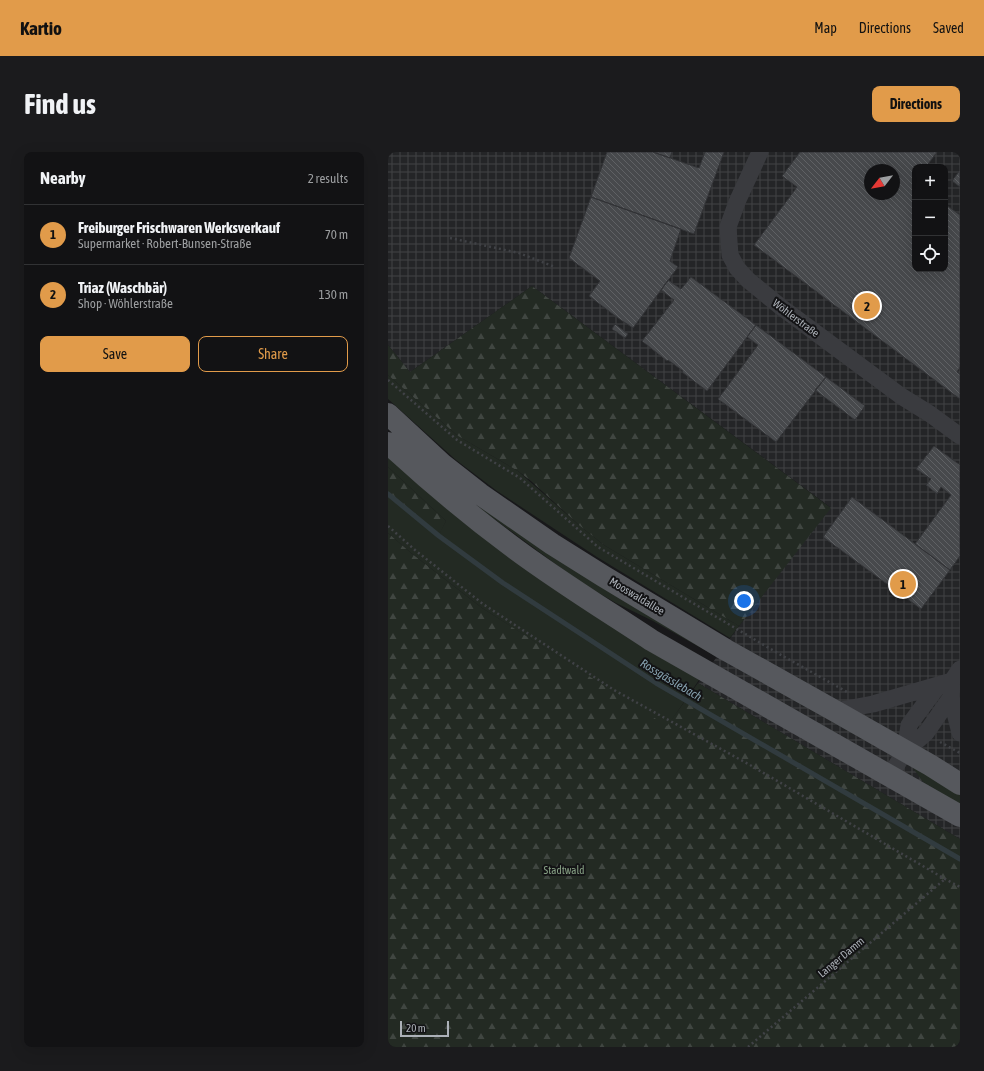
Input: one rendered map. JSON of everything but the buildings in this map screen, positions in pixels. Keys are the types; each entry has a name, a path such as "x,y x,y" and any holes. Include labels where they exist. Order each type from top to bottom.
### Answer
{"main road":[{"name":"Mooswaldallee","path":"388,414 443,465 480,494 552,544 726,650 905,751 960,784"},
{"path":"388,443 435,485 472,515 510,545 565,584 652,640 960,816"}],"street":[{"name":"Wöhlerstraße","path":"760,152 737,202 728,227 730,255 737,268 748,280 781,307 901,396 930,414 960,436"},
{"path":"835,711 873,704 950,683"},
{"path":"950,683 960,733"},
{"path":"890,776 905,751 926,733 950,683"}],"path":[{"path":"450,238 519,253 555,267"},
{"path":"388,380 457,440 520,478 598,547 826,680 873,704"},
{"path":"388,526 415,550 483,604 614,690 750,765 960,887"},
{"name":"Langer Damm","path":"748,1047 945,879"}],"shaded area":[{"path":"388,152 960,152 960,839 698,683 739,626 830,507 532,286 410,372 388,345"}],"green space":[{"path":"532,286 831,508 739,626 604,545 580,526 531,481 518,471 458,436 388,375 388,345 410,372"},
{"path":"388,375 458,436 518,471 580,526 604,545 739,626 730,638 597,557 497,491 456,460 388,399"},
{"path":"397,433 875,746 653,621 616,603 580,582 482,510"},
{"path":"388,451 701,677 667,727 482,608 411,553 388,533 388,495 438,536 446,521 388,467"},
{"path":"388,467 446,521 439,535 388,493"},
{"name":"Stadtwald","path":"388,533 411,553 482,608 667,726 698,683 960,839 960,1047 388,1047"},
{"path":"914,764 960,792 960,805 923,782 913,768"}],"waterway":[{"name":"Rossgässlebach","path":"388,494 439,536 503,583 656,683 960,859"}],"place":[{"name":"Triaz (Waschbär)","path":"867,306"},
{"name":"Freiburger Frischwaren Werksverkauf","path":"903,584"}]}
